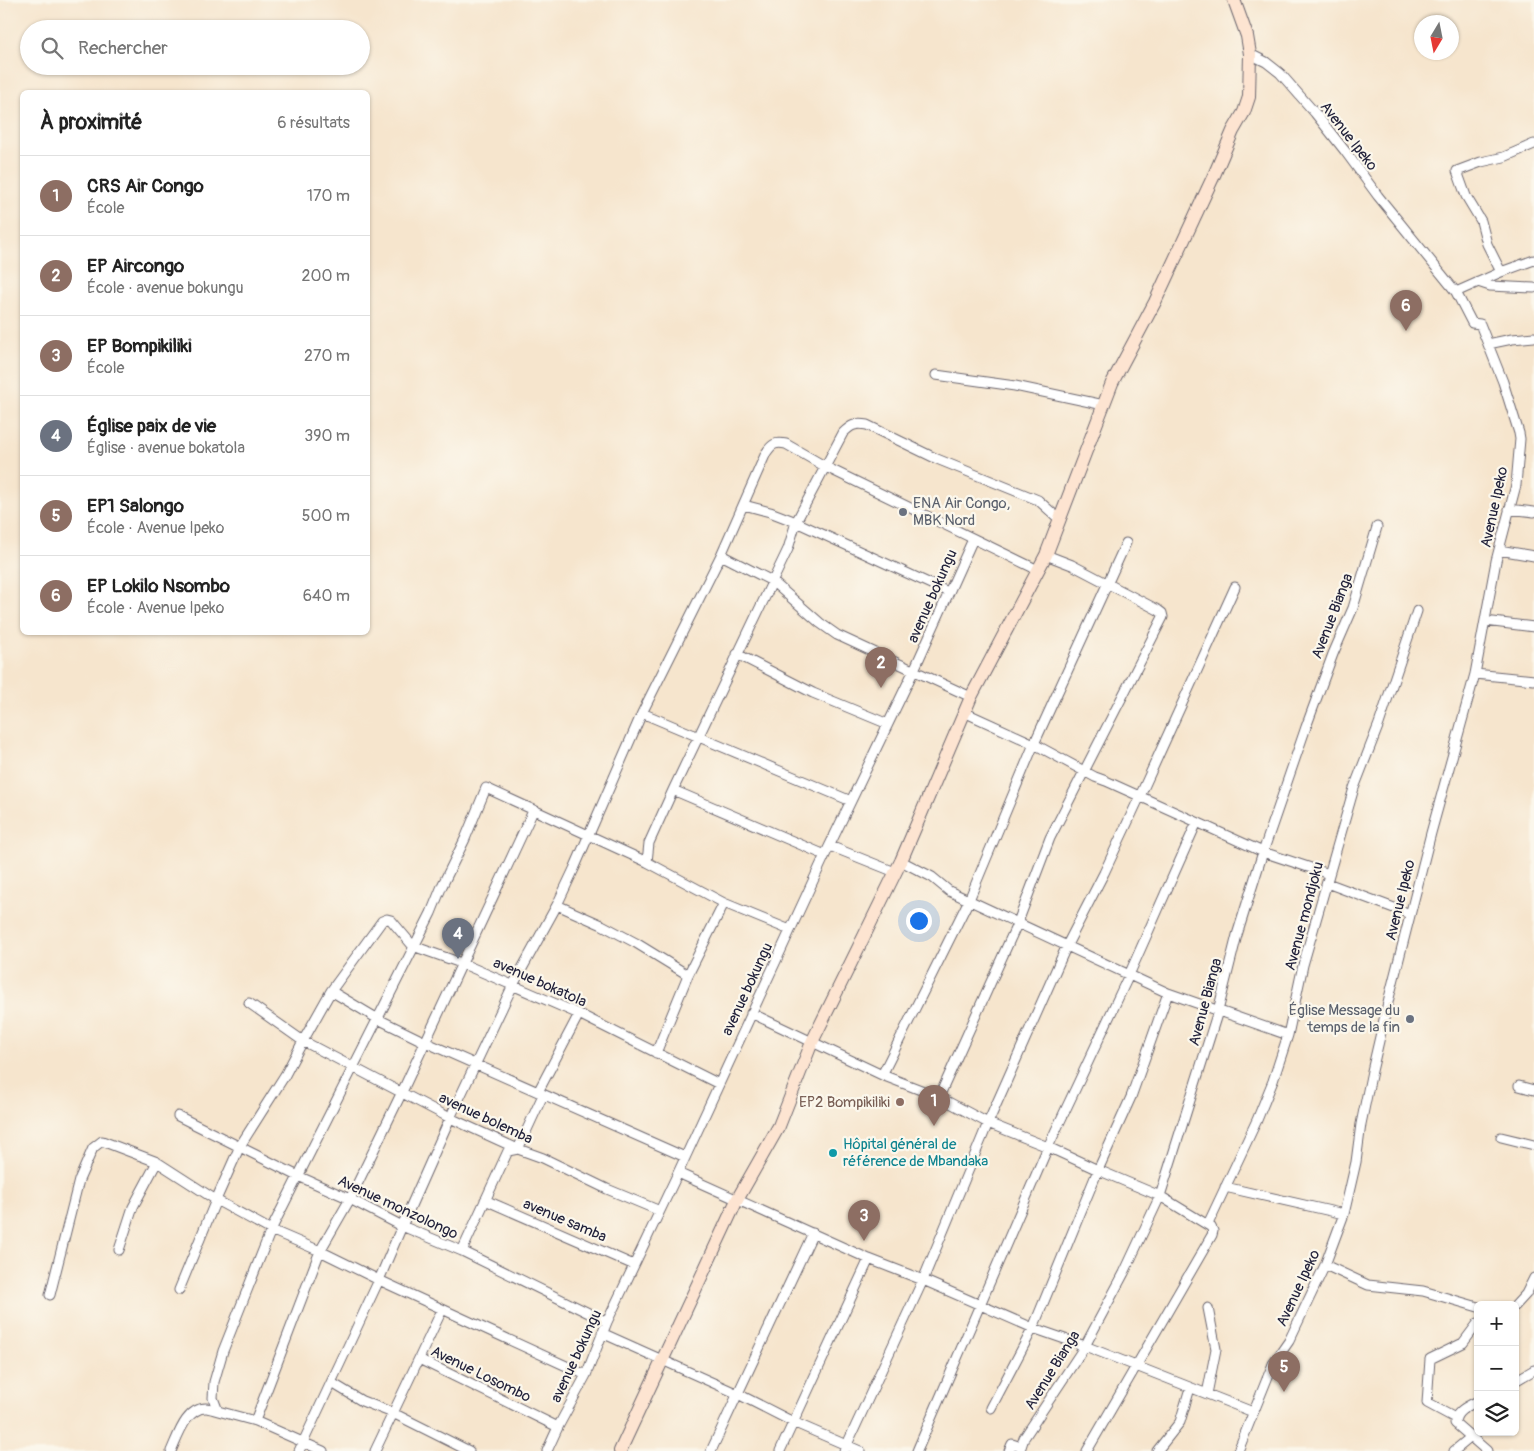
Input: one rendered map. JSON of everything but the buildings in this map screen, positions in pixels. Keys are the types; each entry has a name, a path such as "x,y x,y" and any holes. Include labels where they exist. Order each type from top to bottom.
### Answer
{"street":[{"path":"620,1451 737,1200 779,1126 812,1042 898,867 972,698 1046,555 1112,382 1155,302 1233,131 1244,112 1249,97 1250,54 1247,36 1234,0"},
{"name":"Avenue Ipeko","path":"1242,1450 1252,1412 1273,1364 1289,1340 1325,1266 1344,1214 1356,1162 1361,1124 1372,1071 1410,914 1474,674 1499,550 1516,485 1520,439 1503,382 1480,324 1472,323 1456,292 1293,88 1273,68 1250,54"},
{"path":"1501,272 1487,244 1481,220 1466,196 1457,171 1481,162 1504,157 1534,144"},
{"path":"1456,292 1534,260"},
{"path":"1478,282 1490,286 1534,288"},
{"path":"1488,344 1534,337"},
{"path":"936,375 1014,386 1104,405"},
{"path":"647,862 649,843 788,549 796,522 843,434 847,430 857,423 867,424 937,459 1038,500 1059,519"},
{"path":"301,1447 379,1280 450,1118 513,985 557,905 590,835 642,713 721,555 771,445 779,442 786,444 826,467 1038,570"},
{"path":"744,505 796,522 948,592"},
{"path":"1509,509 1534,512"},
{"name":"Avenue Bianga","path":"1009,1451 1012,1444 1021,1447 1024,1438 1085,1346 1124,1273 1160,1196 1218,1012 1238,935 1263,852 1326,672 1353,608 1377,527"},
{"name":"avenue bokungu","path":"547,1451 586,1375 602,1332 678,1173 825,855 914,670 972,539"},
{"path":"882,1074 969,900 1034,744 1126,543"},
{"path":"1499,550 1534,556"},
{"path":"721,555 772,581 820,623 837,635 972,698"},
{"path":"939,1098 1018,922 1050,838 1163,617 1162,613 1158,610 1072,565 1046,555"},
{"path":"845,1448 923,1280 988,1123 1067,945 1104,873 1235,587"},
{"name":"Avenue mondjoku","path":"1136,1366 1212,1235 1208,1224 1257,1120 1273,1081 1288,1035 1303,965 1354,788 1417,611"},
{"path":"1485,621 1534,627"},
{"path":"737,654 813,693 888,724"},
{"path":"1474,674 1534,680"},
{"path":"642,713 851,801"},
{"path":"966,713 1034,744 1095,778 1106,781 1263,852 1410,914"},
{"path":"218,1411 213,1398 214,1382 223,1351 271,1230 431,913 486,788 647,862 724,903 790,930"},
{"path":"673,790 825,855"},
{"path":"255,1421 320,1251 350,1199 402,1092 533,811"},
{"path":"917,1451 1048,1147 1129,975 1197,822"},
{"path":"830,846 932,877 949,891 1168,993 1288,1035"},
{"path":"656,1053 688,975 724,903"},
{"path":"557,905 636,943 688,975"},
{"path":"179,1290 240,1146 285,1075 331,991 384,919 391,920 413,946"},
{"name":"avenue bokatola","path":"413,946 461,963 579,1014 719,1084"},
{"path":"331,991 378,1019 424,1042 685,1157"},
{"path":"992,1408 1033,1328 1098,1170 1131,1097 1168,993"},
{"path":"249,1003 304,1041"},
{"path":"751,1013 882,1074 939,1098 988,1123 1160,1196 1208,1224"},
{"path":"462,1251 508,1151 518,1149 540,1093 579,1014"},
{"name":"avenue bolemba","path":"304,1041 450,1118 660,1211"},
{"path":"1519,1086 1534,1090"},
{"name":"Avenue monzolongo","path":"178,1116 402,1226 462,1251 607,1322"},
{"path":"1501,1136 1534,1145"},
{"path":"50,1295 79,1180 93,1148 102,1141 156,1162 216,1200 271,1230 586,1375"},
{"path":"119,1250 133,1207 156,1162"},
{"path":"678,1173 813,1232 869,1259 923,1280 1033,1328 1085,1346 1252,1412"},
{"path":"1225,1187 1344,1214"},
{"name":"avenue samba","path":"485,1200 634,1265"},
{"path":"711,1451 813,1232"},
{"path":"780,1451 869,1259"},
{"path":"1325,1266 1368,1285 1423,1291 1474,1306"},
{"path":"1519,1302 1526,1294 1534,1278"},
{"path":"1207,1394 1216,1349 1208,1308"},
{"path":"375,1451 442,1310"},
{"path":"1455,1418 1427,1402 1430,1359 1463,1343 1474,1328"},
{"path":"602,1332 738,1394 845,1448 860,1451"},
{"name":"Avenue Losombo","path":"419,1359 558,1427"},
{"path":"1087,1451 1136,1366"},
{"path":"1519,1379 1534,1370"},
{"path":"332,1383 362,1401 393,1413 469,1451"},
{"path":"1157,1451 1180,1422 1190,1388"},
{"path":"1474,1404 1459,1413 1455,1418 1455,1423 1487,1451"},
{"path":"171,1451 183,1426 195,1410 205,1408 255,1421 301,1447 323,1451"},
{"path":"1454,1451 1471,1437"}],"place":[{"name":"EP Lokilo Nsombo","path":"1406,331"},
{"name":"ENA Air Congo, MBK Nord","path":"903,512"},
{"name":"EP Aircongo","path":"881,688"},
{"name":"Église paix de vie","path":"458,959"},
{"name":"Église Message du temps de la fin","path":"1410,1019"},
{"name":"EP2 Bompikiliki","path":"900,1102"},
{"name":"CRS Air Congo","path":"934,1126"},
{"name":"Hôpital général de référence de Mbandaka","path":"833,1153"},
{"name":"EP Bompikiliki","path":"864,1241"},
{"name":"EP1 Salongo","path":"1284,1392"}]}
